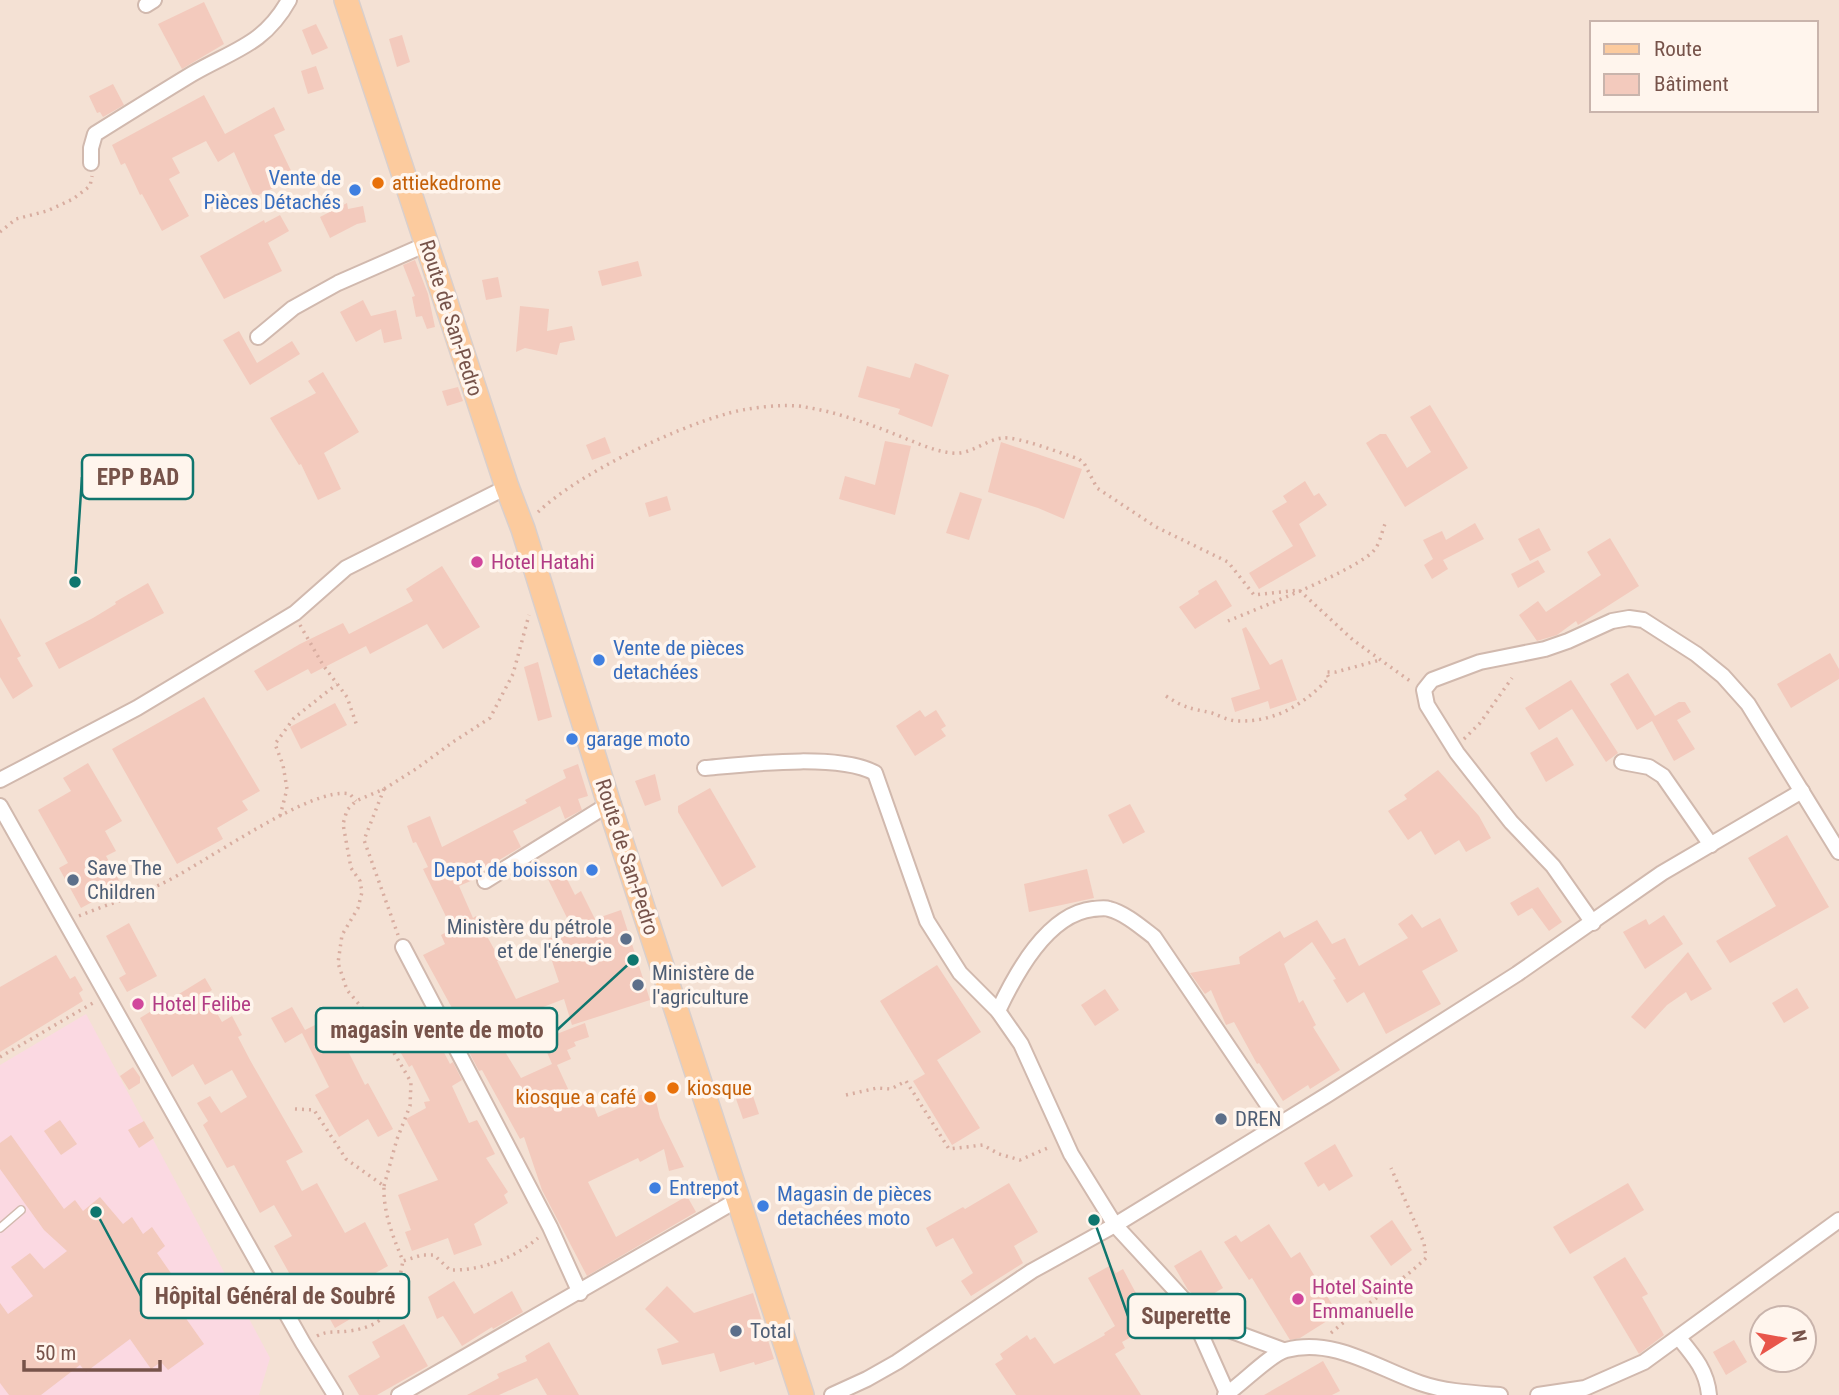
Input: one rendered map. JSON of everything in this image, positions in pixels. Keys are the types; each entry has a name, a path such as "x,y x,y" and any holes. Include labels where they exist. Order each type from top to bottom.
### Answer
{"main road":[{"name":"Route de San-Pedro","path":"346,0 523,529 609,804 802,1395"}],"street":[{"path":"91,163 95,134 198,71 241,50 279,19 289,0"},
{"path":"258,338 293,309 338,283 427,244"},
{"path":"0,780 137,708 295,613 346,568 507,487"},
{"path":"1593,923 1553,866 1511,822 1457,753 1427,705 1424,690 1432,680 1480,662 1545,649 1612,621 1629,618 1643,620 1696,654 1723,676 1748,705 1839,852"},
{"path":"1622,762 1649,767 1662,776 1711,845"},
{"path":"705,768 848,763 876,774 934,935 960,973 998,1012 1021,1044 1071,1154 1115,1225 1187,1303 1229,1330 1283,1350 1316,1345 1343,1352 1421,1384 1456,1394 1500,1395"},
{"path":"832,1395 897,1362 1032,1271 1115,1225 1506,981 1662,873 1802,791"},
{"path":"485,881 609,804"},
{"path":"0,806 303,1343 335,1395"},
{"path":"998,1012 1017,972 1059,924 1082,910 1107,908 1131,919 1154,937 1280,1123"},
{"path":"403,947 550,1227 580,1293"},
{"path":"400,1395 739,1199"},
{"path":"1538,1395 1585,1388 1644,1362 1839,1220"},
{"path":"1187,1303 1227,1395 1283,1350"},
{"path":"1679,1338 1701,1366 1707,1378 1709,1395"}],"lane":[{"path":"0,1228 21,1210"}],"path":[{"path":"0,232 16,219 47,211 73,199 90,186 91,163"},
{"path":"523,529 543,508 577,484 665,437 727,413 802,406 845,416 927,447 954,454 1007,438 1079,459 1084,463 1097,488 1156,527 1228,562 1254,595 1299,590 1353,639 1424,690"},
{"path":"1228,621 1326,579 1375,550 1385,524"},
{"path":"303,1343 326,1331 338,1333 357,1330 387,1316 394,1304 403,1261 391,1232 383,1198 397,1139 410,1106 411,1082 380,1029 347,990 338,963 342,935 358,908 362,892 360,881 351,868 343,824 348,810 356,801 384,789 490,718 513,674 528,618 542,588"},
{"path":"295,613 314,650 347,697 356,726"},
{"path":"1166,696 1185,709 1236,722 1293,709 1329,678 1326,672 1336,672 1381,660"},
{"path":"1457,753 1466,737 1480,723 1512,678"},
{"path":"280,816 287,789 283,765 275,744 294,718 337,684"},
{"path":"384,789 364,840 403,947"},
{"path":"67,922 161,885 302,805 340,793 350,794 356,801"},
{"path":"0,1057 107,995"},
{"path":"846,1095 877,1088 891,1089 906,1081 949,1149 983,1145 999,1154 1020,1160 1052,1146 1071,1154"},
{"path":"295,1109 314,1110 346,1159 384,1186"},
{"path":"1316,1345 1356,1312 1400,1282 1426,1258 1424,1243 1391,1168"},
{"path":"403,1261 422,1255 434,1255 450,1270 480,1268 527,1247 550,1227"}],"shaded area":[{"path":"0,0 1839,0 1839,1395 0,1395"},
{"path":"86,1014 270,1358 259,1395 0,1395 0,1065"}],"building":[{"path":"204,2 224,44 182,69 158,24"},
{"path":"316,24 328,48 312,55 302,30"},
{"path":"402,35 410,62 397,67 389,39"},
{"path":"316,66 324,89 308,94 301,71"},
{"path":"113,84 124,105 103,117 100,112 97,113 89,96"},
{"path":"204,95 225,134 274,107 285,130 274,135 293,175 281,181 282,184 254,197 234,152 218,162 206,141 172,158 180,173 169,179 189,216 162,231 142,194 140,195 125,163 121,165 112,145"},
{"path":"347,203 348,209 363,206 366,222 330,238 320,217"},
{"path":"280,215 289,231 268,243 282,271 224,299 200,256 264,220 265,223"},
{"path":"415,260 428,294 435,327 427,329 422,316 416,317 412,297 415,296 403,265"},
{"path":"638,261 642,276 602,286 598,271"},
{"path":"498,277 502,297 486,300 482,280"},
{"path":"363,300 371,316 396,310 402,339 384,343 381,329 356,342 340,312"},
{"path":"520,306 549,309 547,331 572,326 575,340 560,343 557,355 525,348 516,352"},
{"path":"239,331 257,363 292,341 300,354 250,385 223,340"},
{"path":"915,363 949,375 932,427 898,414 900,409 858,397 867,366 910,378"},
{"path":"323,372 359,432 324,453 341,489 318,500 301,464 299,465 270,418 316,393 308,381"},
{"path":"458,387 463,401 447,406 442,391"},
{"path":"1430,405 1468,468 1405,507 1366,443 1380,434 1386,434 1407,468 1431,452 1410,417"},
{"path":"605,437 611,453 592,460 586,445"},
{"path":"885,441 911,446 895,515 839,499 845,476 875,485"},
{"path":"1001,442 1082,469 1064,519 988,492"},
{"path":"1305,481 1314,496 1319,493 1327,505 1299,524 1316,556 1259,589 1249,573 1293,546 1272,511 1287,502 1283,496"},
{"path":"960,492 982,499 969,540 946,533"},
{"path":"667,496 671,510 649,517 645,503"},
{"path":"1475,523 1484,539 1443,560 1448,569 1432,579 1424,565 1433,559 1423,540 1442,531 1446,540"},
{"path":"1539,528 1551,550 1530,561 1518,539"},
{"path":"1610,538 1639,586 1578,625 1576,621 1557,635 1537,641 1519,615 1538,601 1546,612 1601,575 1587,552"},
{"path":"1538,560 1545,572 1518,588 1511,574"},
{"path":"442,566 480,627 443,649 427,624 370,654 366,646 311,674 308,669 267,691 254,671 343,623 349,634 413,601 406,589"},
{"path":"1216,580 1232,606 1195,629 1179,607"},
{"path":"148,583 164,613 59,669 45,643 93,618"},
{"path":"0,618 21,656 17,658 33,686 13,699 0,677"},
{"path":"1246,627 1270,665 1282,659 1297,700 1270,709 1268,701 1235,712 1231,698 1260,689 1242,629"},
{"path":"1830,653 1839,669 1839,679 1791,708 1777,684"},
{"path":"538,662 552,717 538,721 524,667"},
{"path":"1628,673 1655,716 1679,702 1685,702 1691,712 1677,720 1695,749 1674,761 1652,721 1637,730 1610,684"},
{"path":"1571,680 1618,753 1606,762 1572,709 1539,730 1525,708"},
{"path":"204,697 260,791 242,801 248,810 217,828 223,839 177,864 112,749"},
{"path":"335,703 347,725 301,749 290,727"},
{"path":"920,710 925,717 936,710 946,726 941,729 946,736 915,756 896,726"},
{"path":"1557,737 1574,765 1546,782 1530,753"},
{"path":"88,763 122,821 105,831 116,851 106,856 122,886 81,908 59,868 68,863 38,810 71,791 63,778"},
{"path":"578,764 588,796 578,799 582,810 565,819 560,806 513,831 521,847 471,877 473,880 459,886 473,918 476,916 500,960 497,961 516,999 559,982 545,940 564,934 563,929 571,926 546,875 561,867 575,895 581,891 595,919 621,910 650,1000 572,1025 564,999 512,1019 514,1024 493,1032 521,1078 552,1064 546,1050 540,1052 536,1042 585,1023 589,1037 574,1042 576,1046 567,1050 571,1059 557,1065 569,1091 573,1090 576,1103 590,1097 598,1117 628,1104 627,1098 654,1092 660,1118 684,1167 669,1171 664,1149 640,1162 638,1158 588,1182 616,1237 687,1196 696,1212 587,1276 542,1190 524,1137 520,1139 482,1070 479,1071 469,1052 473,1049 460,1024 455,1026 448,1011 452,1008 423,955 445,944 441,935 452,929 423,869 428,867 416,842 413,843 407,826 430,816 442,847 527,803 525,800 566,778 563,770"},
{"path":"1438,770 1479,816 1491,838 1466,852 1459,840 1435,855 1421,831 1408,840 1388,811 1407,799 1404,795"},
{"path":"655,774 661,800 645,806 635,781"},
{"path":"710,788 756,867 722,887 678,812 678,806"},
{"path":"1130,804 1145,832 1123,844 1108,815"},
{"path":"1787,835 1829,907 1730,963 1716,941 1776,906 1748,858"},
{"path":"1087,869 1094,898 1029,912 1024,884"},
{"path":"1538,887 1562,922 1549,931 1532,908 1518,916 1510,903"},
{"path":"1412,914 1422,928 1440,918 1458,951 1422,971 1441,1004 1386,1034 1364,992 1347,1003 1333,980 1336,979 1312,942 1284,964 1299,1003 1303,1000 1316,1025 1313,1027 1340,1070 1310,1089 1308,1085 1283,1101 1259,1063 1257,1064 1234,1022 1226,1025 1211,990 1205,994 1190,973 1240,964 1239,957 1280,931 1284,938 1317,920 1332,944 1345,938 1359,966 1408,938 1398,924"},
{"path":"1664,915 1683,944 1645,969 1623,932 1646,919 1649,925"},
{"path":"129,923 157,976 127,992 119,978 126,974 106,936"},
{"path":"1688,952 1712,989 1691,1001 1686,992 1667,1005 1645,1029 1631,1017"},
{"path":"56,955 70,979 75,976 83,990 79,993 83,1001 0,1052 0,987"},
{"path":"937,965 981,1032 937,1060 980,1128 952,1145 913,1081 925,1074 880,1001"},
{"path":"205,978 212,990 206,994 222,1022 232,1016 242,1035 238,1037 250,1060 303,1152 286,1161 302,1191 317,1183 345,1233 365,1222 388,1266 356,1284 369,1308 335,1328 322,1305 311,1312 274,1246 292,1236 274,1205 260,1213 234,1165 227,1168 203,1125 208,1121 197,1103 210,1096 221,1113 247,1097 232,1070 205,1085 193,1064 172,1077 140,1018"},
{"path":"1797,988 1809,1008 1784,1023 1772,1003"},
{"path":"1105,989 1119,1010 1095,1026 1081,1005"},
{"path":"292,1007 305,1030 331,1017 365,1085 368,1083 393,1129 378,1137 368,1119 339,1137 315,1095 329,1087 302,1033 285,1043 271,1018"},
{"path":"431,1021 450,1064 453,1062 462,1080 452,1086 469,1123 477,1120 487,1138 495,1154 486,1158 508,1192 504,1195 508,1203 474,1224 482,1245 454,1255 448,1238 412,1251 405,1232 411,1230 398,1195 438,1180 406,1119 426,1108 424,1102 430,1101 412,1065 409,1067 394,1041"},
{"path":"133,1067 140,1077 140,1083 129,1090 120,1076"},
{"path":"750,1087 759,1114 743,1119 734,1093"},
{"path":"60,1120 77,1144 61,1155 44,1131"},
{"path":"144,1121 154,1138 139,1148 128,1130"},
{"path":"11,1135 64,1209 75,1200 83,1211 100,1197 123,1224 132,1217 143,1234 152,1227 165,1246 157,1253 184,1292 173,1300 204,1344 168,1370 161,1362 151,1369 130,1339 86,1372 80,1365 41,1395 9,1395 0,1383 0,1303 8,1314 33,1296 11,1267 30,1253 44,1269 67,1251 44,1230 0,1169 0,1143"},
{"path":"1335,1144 1353,1176 1329,1191 1324,1183 1318,1187 1304,1163"},
{"path":"1009,1183 1038,1232 1014,1246 1023,1263 971,1296 961,1281 973,1273 953,1238 936,1247 926,1228"},
{"path":"1628,1183 1644,1210 1570,1254 1553,1227"},
{"path":"1392,1220 1412,1250 1391,1266 1370,1236"},
{"path":"1269,1224 1291,1258 1300,1252 1338,1314 1300,1338 1290,1340 1252,1278 1249,1280 1224,1242 1236,1235 1241,1242"},
{"path":"1201,1250 1223,1288 1201,1301 1188,1290 1174,1266"},
{"path":"1625,1257 1648,1294 1642,1297 1664,1335 1639,1354 1593,1277"},
{"path":"1111,1265 1116,1273 1123,1269 1153,1325 1122,1342 1125,1348 1115,1354 1141,1395 1016,1395 995,1364 1003,1359 1000,1354 1027,1335 1030,1340 1035,1337 1054,1364 1105,1335 1104,1333 1115,1326 1088,1278"},
{"path":"454,1281 474,1314 512,1291 523,1312 462,1346 443,1316 437,1319 428,1297"},
{"path":"667,1286 694,1313 753,1293 774,1359 720,1372 714,1353 662,1365 657,1349 679,1342 645,1309"},
{"path":"404,1324 428,1366 377,1395 359,1395 348,1376 380,1357 372,1342"},
{"path":"1734,1340 1747,1362 1726,1375 1713,1352"},
{"path":"549,1342 579,1395 547,1395 537,1378 499,1395 467,1395 499,1378 497,1374 527,1361 525,1356"},
{"path":"1323,1361 1340,1391 1332,1395 1264,1395"}],"place":[{"name":"attiekedrome","path":"378,183"},
{"name":"Vente de Pièces Détachés","path":"355,190"},
{"name":"Hotel Hatahi","path":"477,562"},
{"name":"EPP BAD","path":"75,582"},
{"name":"Vente de pièces detachées","path":"599,660"},
{"name":"garage moto","path":"572,739"},
{"name":"Depot de boisson","path":"592,870"},
{"name":"Save The Children","path":"73,880"},
{"name":"Ministère du pétrole et de l'énergie","path":"626,939"},
{"name":"magasin vente de moto","path":"633,960"},
{"name":"Ministère de l'agriculture","path":"638,985"},
{"name":"Hotel Felibe","path":"138,1004"},
{"name":"kiosque","path":"673,1088"},
{"name":"kiosque a café","path":"650,1097"},
{"name":"DREN","path":"1221,1119"},
{"name":"Entrepot","path":"655,1188"},
{"name":"Magasin de pièces detachées moto","path":"763,1206"},
{"name":"Hôpital Général de Soubré","path":"96,1212"},
{"name":"Superette","path":"1094,1220"},
{"name":"Hotel Sainte Emmanuelle","path":"1298,1299"},
{"name":"Total","path":"736,1331"}]}
